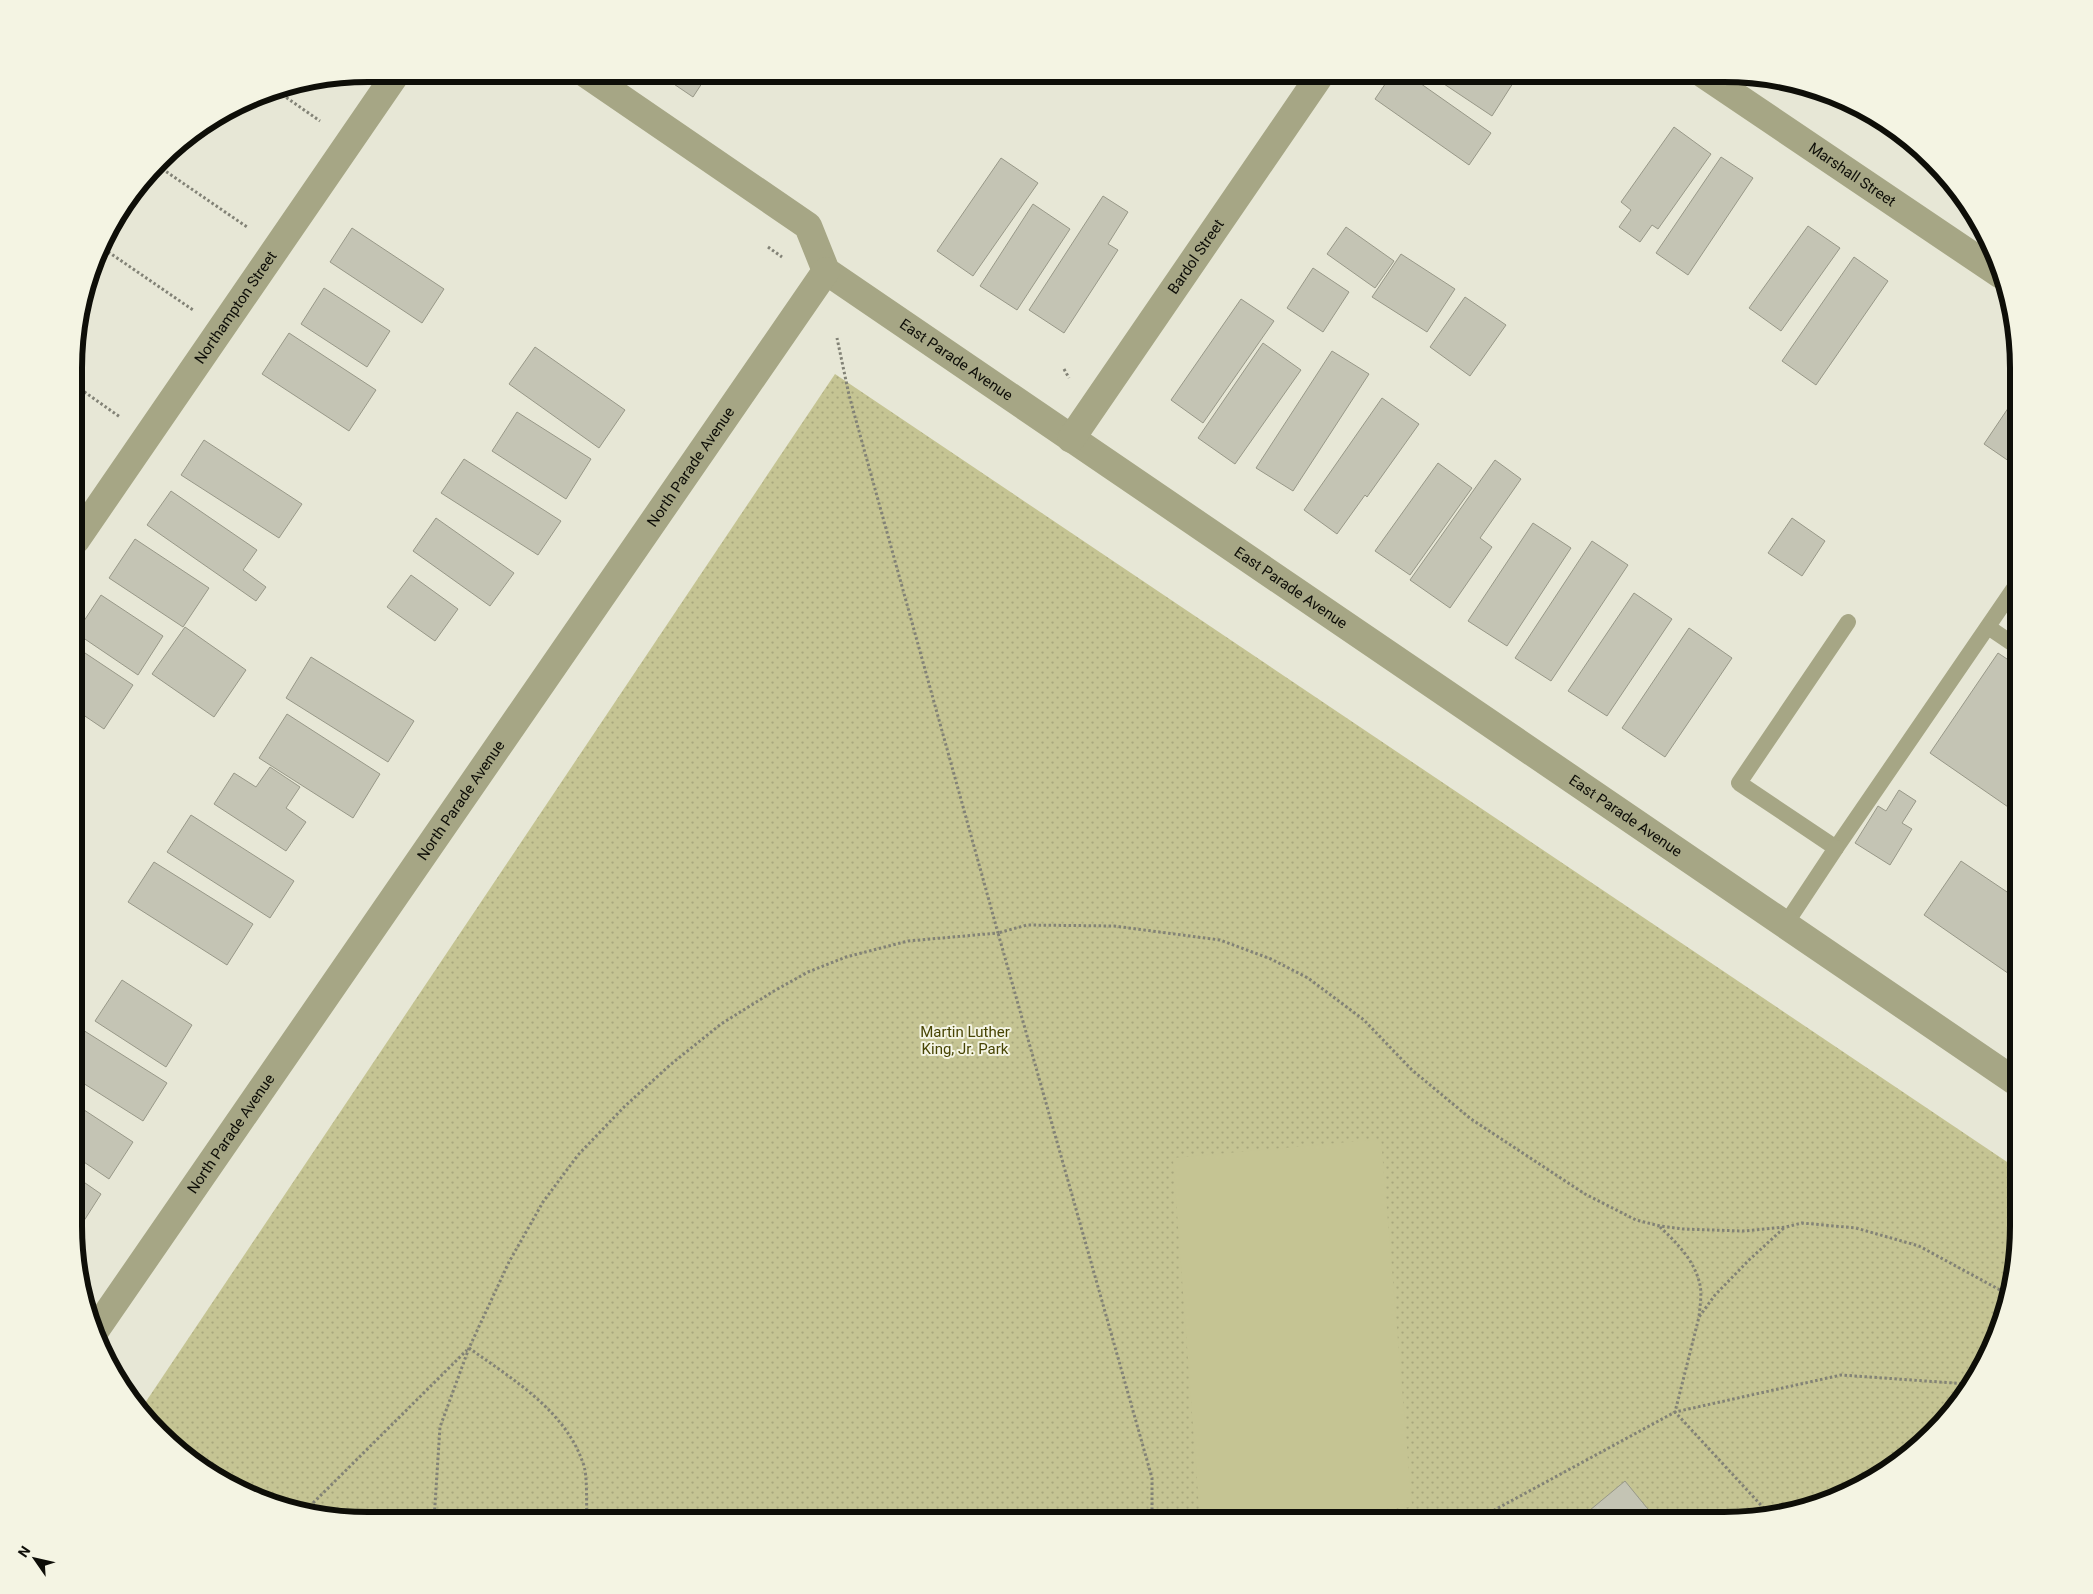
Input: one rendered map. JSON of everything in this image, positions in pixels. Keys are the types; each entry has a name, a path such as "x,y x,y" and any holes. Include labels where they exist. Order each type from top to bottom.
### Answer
{"street":[{"name":"Northampton Street","path":"82,531 391,82"},
{"path":"598,82 808,226 826,272"},
{"name":"Bardol Street","path":"1071,439 1316,82"},
{"name":"Marshall Street","path":"1715,82 1993,269"},
{"name":"East Parade Avenue","path":"826,272 2010,1078"},
{"name":"North Parade Avenue","path":"100,1324 826,272"}],"lane":[{"path":"1785,925 2010,594"},
{"path":"1836,848 1739,784 1848,622"},
{"path":"1988,627 2010,642"}],"path":[{"path":"283,96 326,125"},
{"path":"163,169 254,232"},
{"path":"104,260 109,252 198,313"},
{"path":"837,338 849,395 1152,1478 1152,1512"},
{"path":"1064,369 1072,383"},
{"path":"82,390 125,420"},
{"path":"435,1512 440,1427 470,1348 509,1262 543,1202 578,1155 650,1083 721,1024 808,972 846,957 908,941 998,933 1027,925 1114,926 1220,940 1270,959 1308,978 1364,1020 1412,1070 1471,1119 1585,1194 1636,1220 1684,1230 1743,1231 1786,1227 1802,1223 1856,1228 1919,1246 2002,1293"},
{"path":"1660,1226 1678,1244 1693,1266 1700,1285 1699,1317 1675,1412"},
{"path":"1699,1317 1715,1295 1749,1260 1786,1227"},
{"path":"311,1505 470,1348"},
{"path":"470,1348 545,1405 563,1426 584,1464 587,1512"},
{"path":"1491,1512 1675,1412 1841,1375 1962,1384"},
{"path":"1675,1412 1763,1509"}],"green space":[{"name":"Martin Luther King, Jr. Park","path":"835,374 2010,1164 2010,1244 2001,1300 1981,1352 1951,1400 1913,1441 1868,1473 1834,1490 1817,1496 1799,1502 1762,1509 1725,1512 350,1511 294,1502 242,1482 225,1473 180,1441 145,1403"},
{"path":"1381,1139 1412,1507 1345,1512 1199,1512 1173,1158"}],"building":[{"path":"671,82 703,82 693,97"},
{"path":"1387,82 1418,82 1491,133 1469,165 1375,99"},
{"path":"1441,82 1514,82 1492,116"},
{"path":"1674,127 1711,154 1658,229 1652,225 1640,242 1619,227 1631,210 1621,202"},
{"path":"1876,127 1899,142 1909,150 1909,150"},
{"path":"1721,157 1753,178 1688,275 1656,253"},
{"path":"1001,158 1038,183 973,276 937,251"},
{"path":"1103,196 1128,212 1108,244 1118,250 1064,333 1029,310"},
{"path":"1033,204 1070,229 1017,310 980,286"},
{"path":"1808,226 1840,248 1781,331 1749,308"},
{"path":"1346,227 1394,261 1375,288 1327,254"},
{"path":"352,228 444,289 422,323 330,262"},
{"path":"1401,254 1455,289 1427,332 1372,297"},
{"path":"1854,257 1888,281 1816,385 1782,361"},
{"path":"1313,268 1349,292 1323,332 1287,308"},
{"path":"324,288 390,331 367,367 301,324"},
{"path":"1465,297 1506,325 1470,376 1430,347"},
{"path":"1241,299 1274,321 1203,423 1171,400"},
{"path":"289,333 376,390 349,431 262,374"},
{"path":"1263,343 1301,370 1235,464 1198,438"},
{"path":"535,347 625,410 599,448 509,384"},
{"path":"1332,351 1369,374 1293,491 1256,468"},
{"path":"1382,398 1419,424 1367,497 1365,495 1337,534 1304,510"},
{"path":"2010,405 2010,462 1984,444"},
{"path":"517,412 591,459 566,499 492,451"},
{"path":"204,440 302,504 279,538 181,475"},
{"path":"464,459 561,521 538,555 441,493"},
{"path":"1495,460 1521,479 1480,538 1492,547 1450,608 1410,580"},
{"path":"1438,463 1472,488 1410,575 1375,551"},
{"path":"171,491 257,550 243,570 266,587 256,601 147,525"},
{"path":"436,518 514,573 490,606 413,551"},
{"path":"1792,518 1825,541 1802,576 1768,553"},
{"path":"1533,523 1571,548 1507,646 1468,621"},
{"path":"135,539 209,588 183,627 109,578"},
{"path":"1592,541 1628,565 1551,681 1515,658"},
{"path":"411,575 458,609 435,641 387,607"},
{"path":"1634,593 1672,619 1607,716 1568,691"},
{"path":"101,595 163,636 138,675 82,637 82,624"},
{"path":"185,627 246,670 214,717 152,674"},
{"path":"1689,628 1732,658 1665,757 1622,728"},
{"path":"82,651 133,685 104,729 82,714"},
{"path":"1998,653 2010,661 2010,808 1930,753"},
{"path":"311,657 414,721 388,762 286,698"},
{"path":"287,714 380,774 353,818 259,758"},
{"path":"270,767 300,787 286,808 306,822 286,851 214,804 234,773 256,787"},
{"path":"1899,790 1916,801 1902,823 1912,829 1890,865 1855,843 1878,806 1886,811"},
{"path":"191,815 294,881 270,918 167,852"},
{"path":"1961,861 2010,894 2010,975 1924,915"},
{"path":"154,862 253,924 227,965 128,902"},
{"path":"122,980 192,1025 166,1067 95,1021"},
{"path":"82,1029 167,1083 143,1121 82,1082"},
{"path":"82,1109 133,1142 109,1179 82,1161"},
{"path":"82,1181 101,1194 82,1224"},
{"path":"1625,1481 1650,1512 1588,1512"}]}
